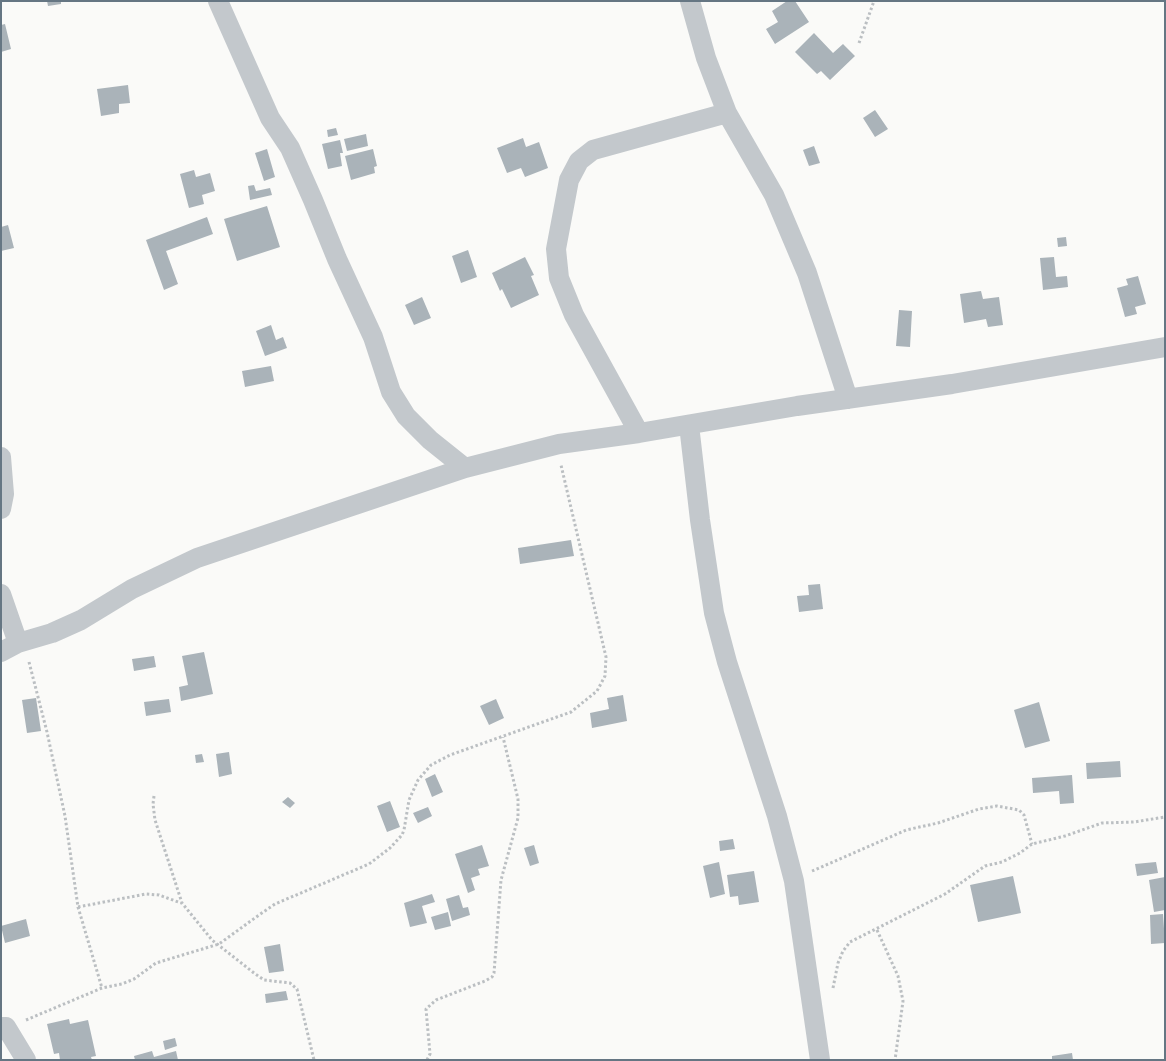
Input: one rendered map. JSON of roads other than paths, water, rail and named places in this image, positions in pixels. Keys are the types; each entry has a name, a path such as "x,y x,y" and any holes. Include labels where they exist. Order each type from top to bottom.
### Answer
{"street":[{"path":"218,1 270,118 290,148 310,192 336,259 373,337 395,399 406,416 430,440 465,468"},
{"path":"690,1 706,58 727,113 774,195 807,273 848,399"},
{"path":"639,433 574,315 559,278 556,249 569,180 580,161 593,150 727,113"},
{"path":"1,594 14,645 52,633 81,620 140,585 197,558 465,468 559,444 952,384 1165,347"},
{"path":"690,425 700,520 714,613 727,662 777,816 794,881 820,1060"},
{"path":"1,457 4,494 1,509"},
{"path":"4,1027 26,1060"}]}
